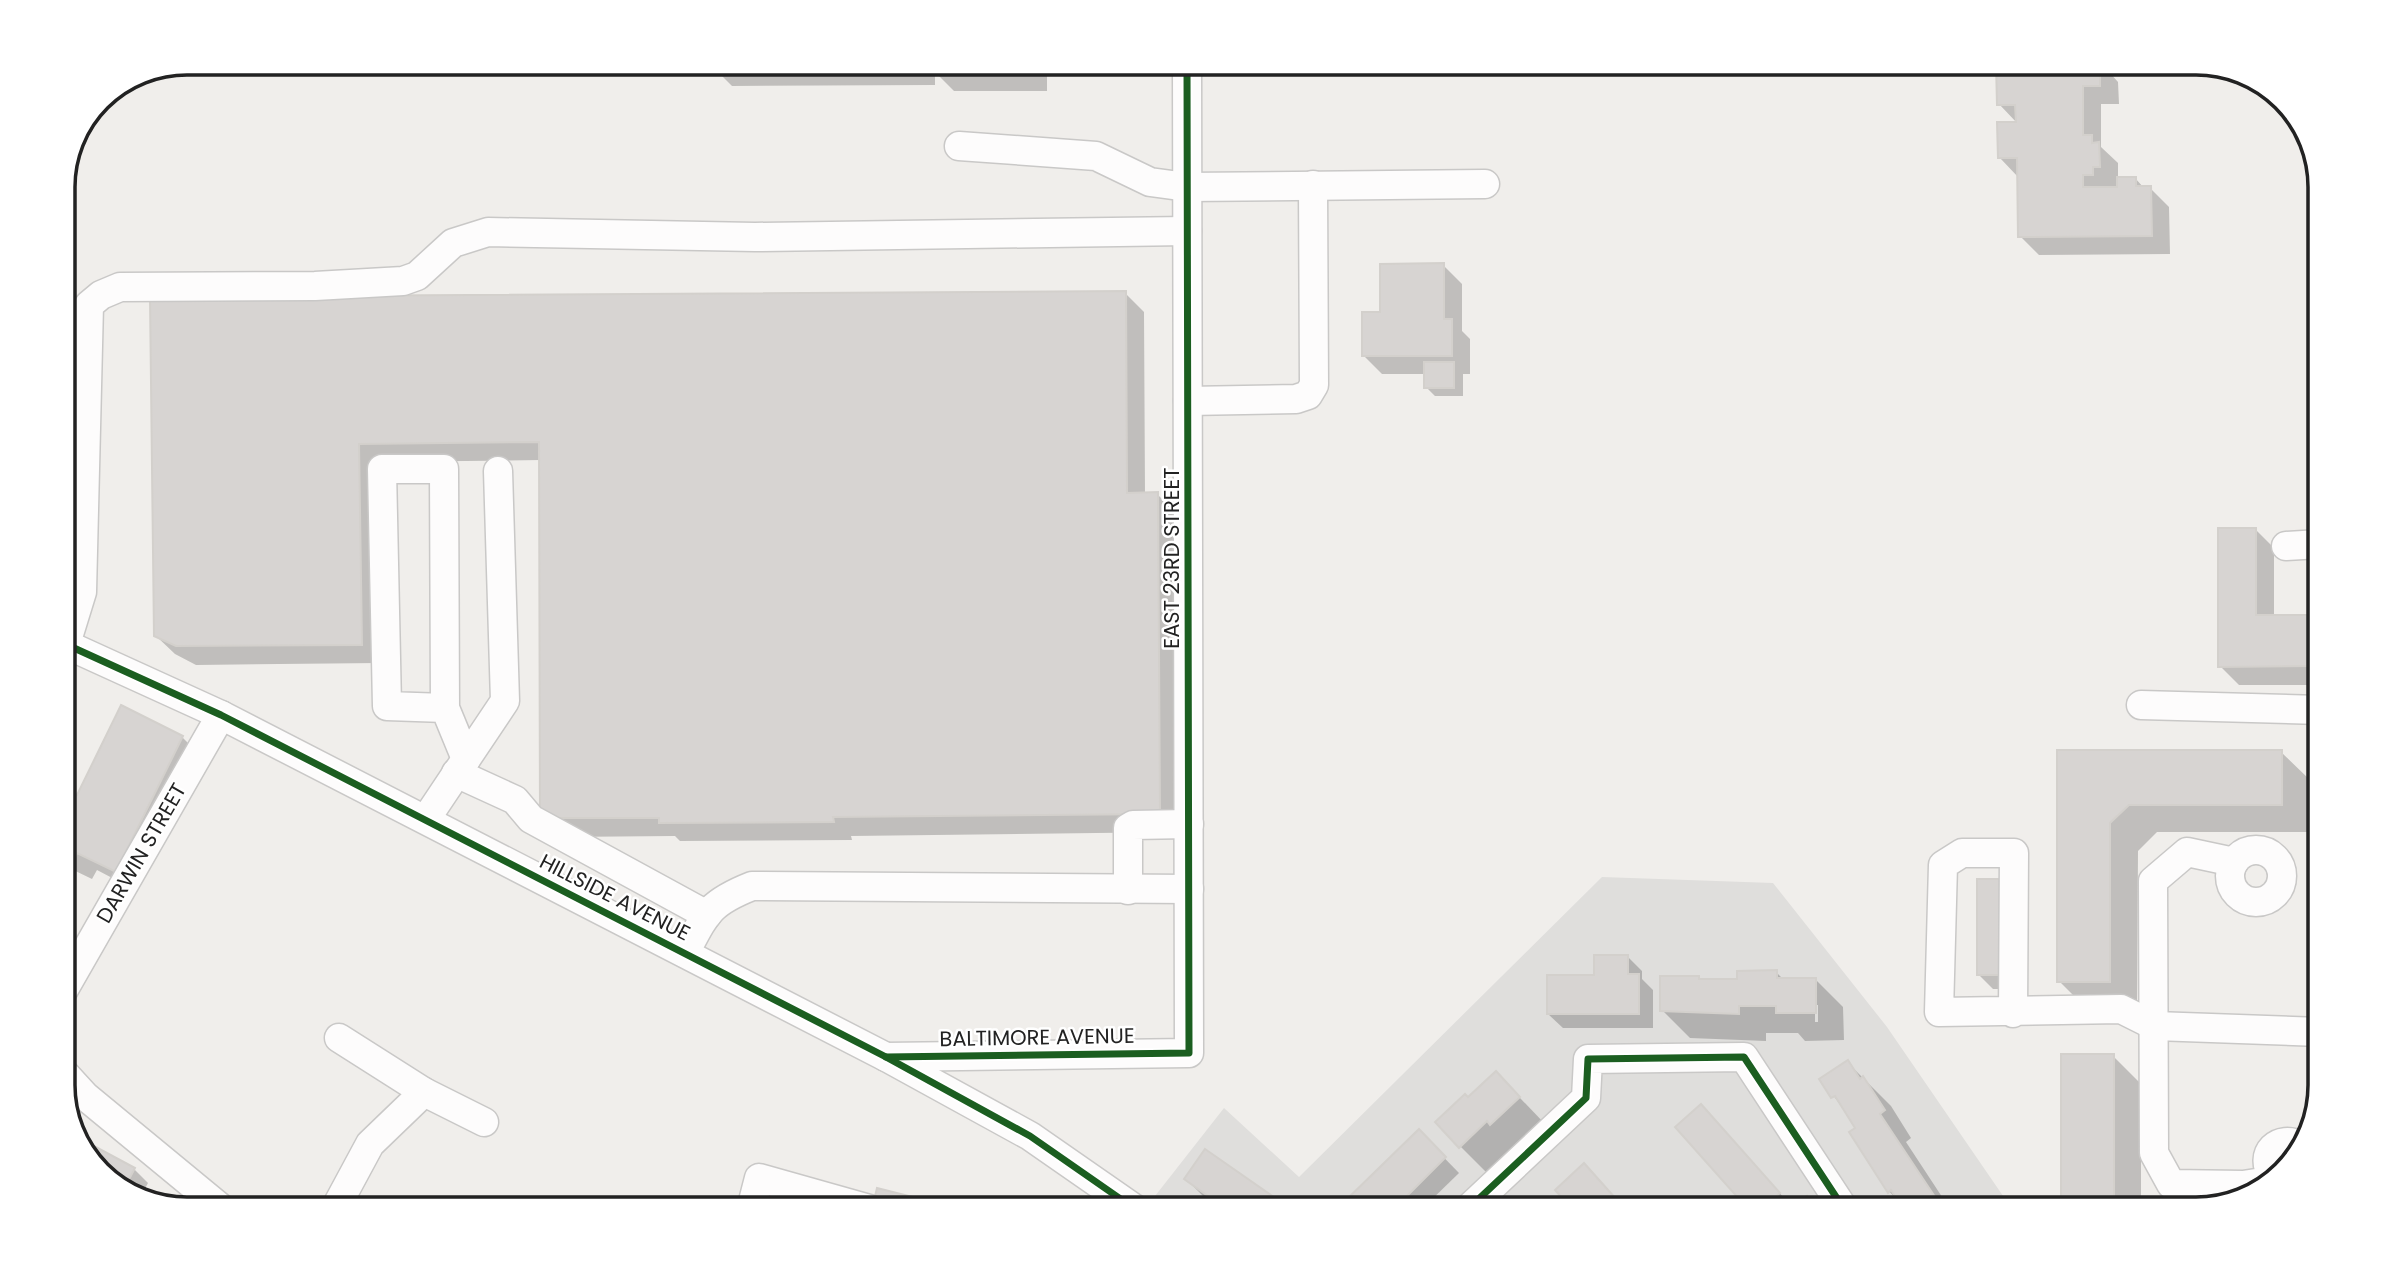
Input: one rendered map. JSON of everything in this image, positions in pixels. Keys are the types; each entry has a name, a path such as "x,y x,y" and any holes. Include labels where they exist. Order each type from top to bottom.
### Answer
{"street":[{"name":"EAST 23RD STREET","path":"1187,75 1189,1053"},
{"path":"959,146 1096,156 1150,182 1187,187 1485,184"},
{"path":"1188,401 1296,399 1308,395 1314,385 1312,185"},
{"path":"75,613 82,592 89,305 101,295 120,287 315,286 403,281 417,276 453,243 488,232 755,237 1187,232"},
{"path":"445,708 387,706 382,469 444,469 445,708 461,766 515,800 531,819 707,915"},
{"path":"425,819 505,701 498,471"},
{"path":"2286,546 2308,545"},
{"name":"HILLSIDE AVENUE","path":"75,648 220,715 886,1057 1030,1136 1118,1197"},
{"path":"2141,705 2308,710"},
{"name":"DARWIN STREET","path":"75,970 220,715"},
{"path":"1128,890 1128,828 1133,825 1189,824"},
{"path":"2234,862 2187,852 2153,881 2154,1153 2171,1184 2247,1184"},
{"path":"2013,1013 2014,853 1962,853 1943,865 1939,1012 2013,1013 2121,1009 2155,1026 2308,1032"},
{"path":"685,953 712,907 728,895 752,886 1189,889"},
{"path":"339,1038 424,1092 484,1122"},
{"name":"BALTIMORE AVENUE","path":"886,1057 1189,1053"},
{"path":"1481,1197 1586,1098 1588,1059 1744,1057 1836,1197"},
{"path":"75,1086 202,1197"},
{"path":"341,1197 370,1144 424,1092"},
{"path":"2270,1169 2268,1157 2271,1150 2284,1141 2292,1141"},
{"path":"754,1197 759,1178 826,1197"}],"shaded area":[{"path":"1602,877 1773,883 1887,1027 2004,1197 1154,1197 1224,1108 1299,1177"}],"building":[{"path":"1996,75 2100,75 2100,86 2083,86 2083,135 2092,135 2092,143 2099,142 2100,167 2093,167 2093,175 2083,175 2083,187 2117,187 2117,177 2136,177 2136,186 2151,186 2152,236 2018,237 2017,158 1998,158 1997,122 2016,122 2015,105 1997,105"},
{"path":"1444,263 1444,319 1452,319 1452,356 1362,356 1362,312 1380,312 1380,264"},
{"path":"1126,291 1127,493 1158,492 1160,814 833,817 834,822 659,823 659,818 540,818 539,442 359,444 362,645 176,646 154,636 150,297"},
{"path":"1424,362 1454,362 1454,388 1424,388"},
{"path":"2218,528 2256,528 2256,615 2308,615 2308,666 2218,667"},
{"path":"121,705 183,736 116,872 77,853 75,858 75,794 77,795"},
{"path":"2057,750 2282,750 2282,805 2129,805 2110,823 2110,982 2057,982"},
{"path":"1977,879 2002,879 2002,975 1977,975"},
{"path":"1594,955 1628,955 1628,974 1639,974 1639,1014 1547,1014 1547,975 1594,975"},
{"path":"1777,970 1777,978 1816,978 1816,1013 1776,1013 1776,1006 1739,1006 1739,1014 1660,1011 1660,976 1737,979 1737,971"},
{"path":"2061,1054 2114,1054 2114,1197 2061,1197"},
{"path":"1848,1060 1860,1079 1863,1076 1885,1110 1880,1114 1935,1197 1895,1197 1891,1190 1888,1193 1849,1132 1855,1128 1835,1096 1831,1098 1819,1079"},
{"path":"1496,1071 1520,1097 1490,1125 1487,1121 1459,1148 1435,1122 1465,1094 1468,1097"},
{"path":"1701,1104 1780,1193 1776,1197 1737,1197 1675,1127"},
{"path":"1419,1129 1446,1157 1406,1197 1349,1197"},
{"path":"93,1146 135,1168 129,1180 113,1169"},
{"path":"1205,1149 1274,1197 1209,1197 1184,1179"},
{"path":"1584,1163 1614,1197 1561,1197 1555,1190"},
{"path":"877,1188 913,1197 875,1197"}],"cycle path":[{"path":"886,1057 1189,1053 1187,75"},
{"path":"75,648 221,715 886,1057 1030,1136 1118,1197"},
{"path":"1481,1197 1586,1098 1588,1059 1744,1057 1836,1197"}]}
